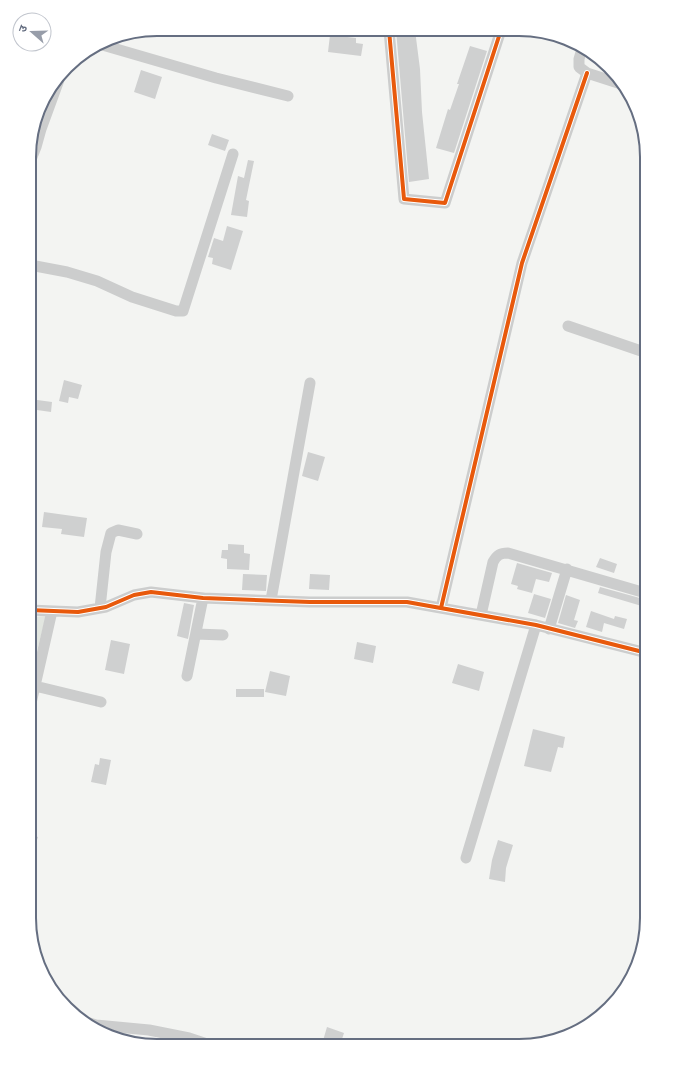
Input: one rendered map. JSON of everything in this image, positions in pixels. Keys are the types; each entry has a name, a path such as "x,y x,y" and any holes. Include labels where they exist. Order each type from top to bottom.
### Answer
{"street":[{"path":"390,36 404,199 445,202 499,36"},
{"path":"107,46 216,78 288,96"},
{"path":"581,53 579,67 587,73 614,82"},
{"path":"441,608 522,262 587,73"},
{"path":"37,144 54,93"},
{"path":"36,266 67,272 97,281 132,297 176,312 183,311 233,154"},
{"path":"568,326 640,351"},
{"path":"272,600 310,383"},
{"path":"100,608 106,552 111,533 118,530 137,534"},
{"path":"481,615 493,562 496,556 501,553 508,553 567,569 640,591"},
{"path":"549,629 567,569"},
{"path":"36,610 78,612 106,607 134,595 151,592 203,598 407,602 536,625 640,651"},
{"path":"187,676 203,598"},
{"path":"36,682 52,611"},
{"path":"466,858 536,625"},
{"path":"196,634 222,635"},
{"path":"36,686 101,702"},
{"path":"101,1026 149,1030 191,1039"}],"shaded area":[{"path":"46,616 36,655 36,617"}],"building":[{"path":"330,36 356,38 356,43 363,44 361,56 328,52"},
{"path":"397,36 416,36 420,69 422,112 429,179 409,182"},
{"path":"470,46 487,51 454,153 436,148 448,109 450,110 459,84 457,84"},
{"path":"141,70 162,77 155,99 134,92"},
{"path":"212,134 229,140 225,151 208,145"},
{"path":"248,160 254,161 246,200 249,201 247,217 231,215 238,176 244,178"},
{"path":"227,226 243,231 231,270 212,264 213,258 208,257 214,238 223,241"},
{"path":"64,380 82,385 78,399 69,397 68,403 59,401"},
{"path":"36,400 52,402 51,412 36,410"},
{"path":"308,452 325,457 318,481 302,476"},
{"path":"44,512 87,518 84,537 61,534 62,529 42,527"},
{"path":"228,544 244,545 244,553 250,554 249,570 227,569 227,559 221,558 222,550 228,550"},
{"path":"600,558 617,564 614,573 596,567"},
{"path":"517,563 552,573 549,582 536,579 532,593 517,589 518,586 511,584"},
{"path":"243,574 267,575 266,591 242,590"},
{"path":"310,574 330,575 329,590 309,589"},
{"path":"600,587 640,598 640,606 598,593"},
{"path":"534,594 551,599 545,618 528,613"},
{"path":"566,595 580,600 574,620 578,621 575,628 558,623"},
{"path":"184,603 194,605 188,639 177,636"},
{"path":"591,611 614,619 615,616 627,619 624,629 604,623 602,632 586,627"},
{"path":"111,640 130,644 124,674 105,670"},
{"path":"357,642 376,646 373,663 354,659"},
{"path":"458,664 484,672 479,691 452,683"},
{"path":"270,671 290,676 286,696 265,692"},
{"path":"236,689 264,689 264,697 236,697"},
{"path":"533,729 565,737 563,748 558,747 551,772 524,766"},
{"path":"100,758 111,760 106,785 91,782 95,764 99,765"},
{"path":"498,840 513,845 506,868 505,882 489,879 492,860"},
{"path":"327,1027 344,1033 342,1039 323,1039"}],"cycle path":[{"path":"390,36 404,199 445,203 499,36"},
{"path":"441,608 522,263 587,73"},
{"path":"36,610 78,612 106,607 134,595 151,592 203,598 310,602 407,602 536,625 640,651"}]}
